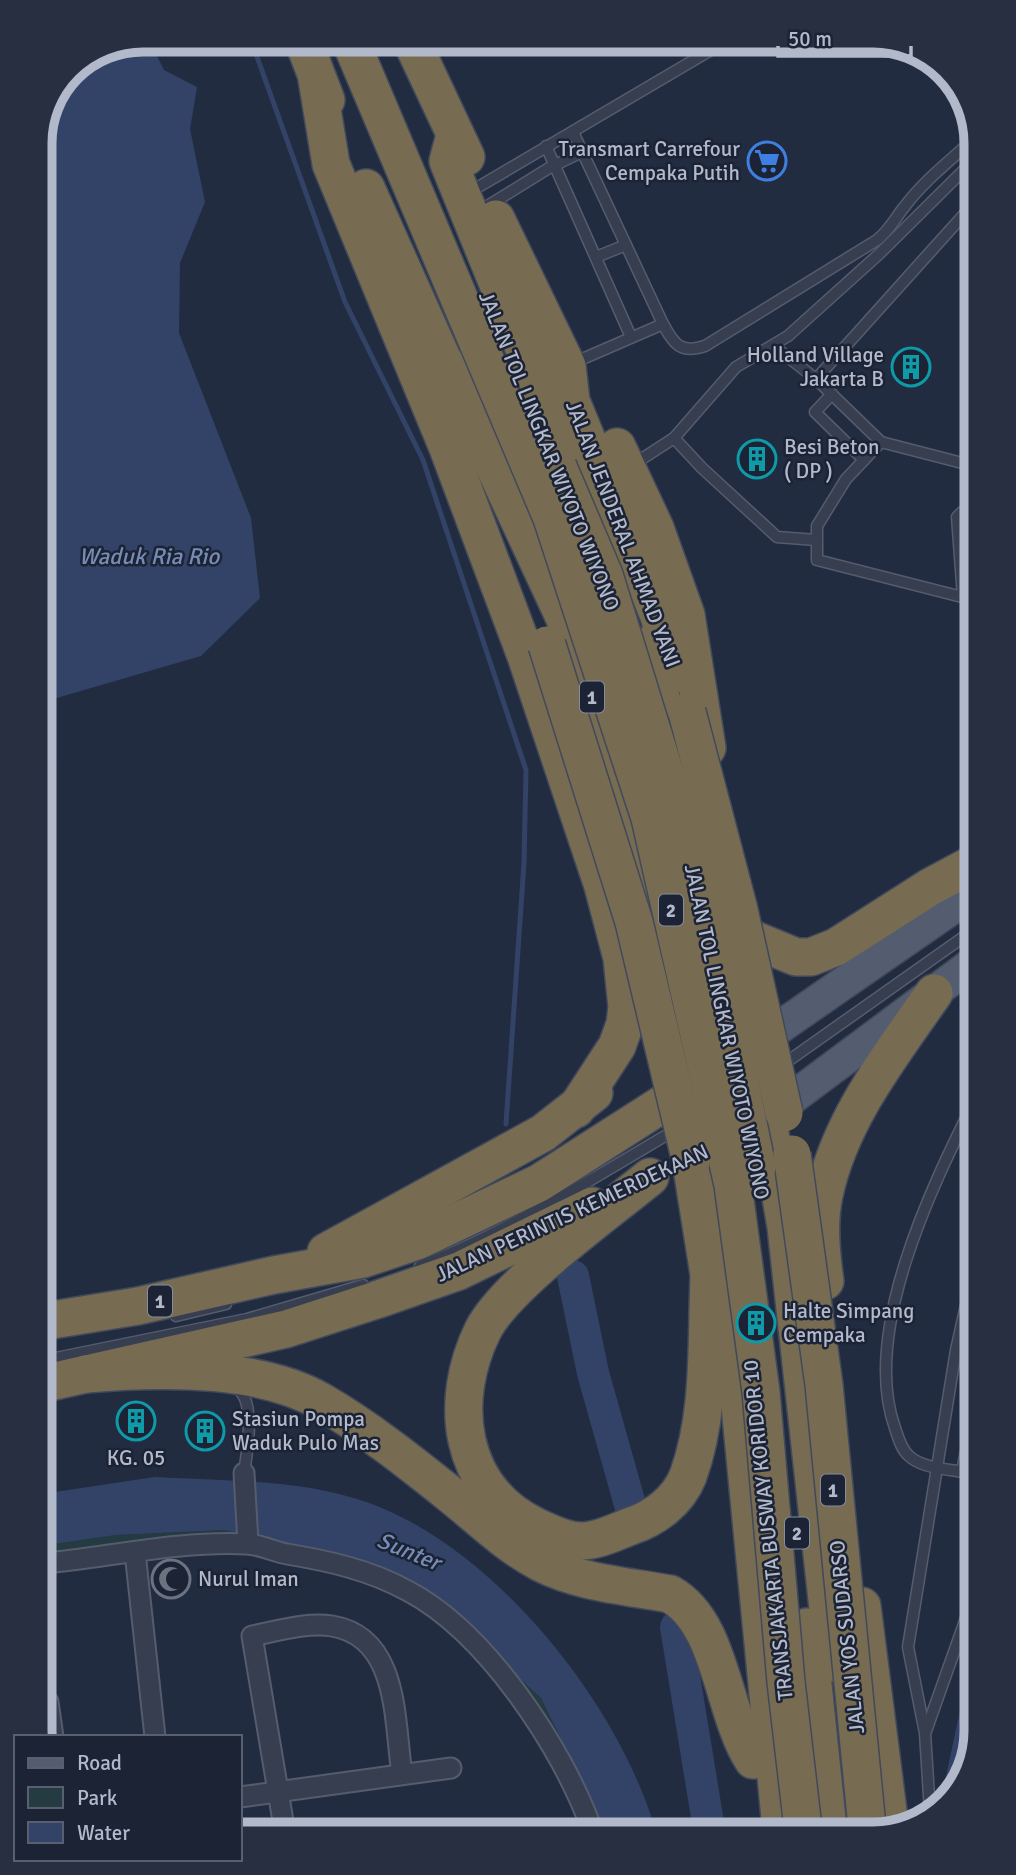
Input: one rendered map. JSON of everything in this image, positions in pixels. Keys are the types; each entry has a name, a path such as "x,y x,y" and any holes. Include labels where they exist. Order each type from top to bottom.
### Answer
{"highway":[{"name":"1","path":"307,52 317,79 447,365 573,636 667,952 729,1096 720,1195 780,1822"},
{"name":"JALAN TOL LINGKAR WIYOTO WIYONO","path":"354,52 552,518 650,818 733,1185 761,1392 800,1822"},
{"name":"JALAN TOL LINGKAR WIYOTO WIYONO","path":"382,52 604,575 699,883 731,1030 767,1238 827,1822"},
{"name":"JALAN JENDERAL AHMAD YANI","path":"417,52 567,366 571,401 662,628 731,877 729,1096"},
{"path":"317,79 331,164 449,448 526,656 603,886 622,958 627,999 625,1024 617,1046 576,1109"},
{"name":"JALAN JENDERAL AHMAD YANI","path":"455,135 448,161 641,637 708,849 728,929 729,1096"},
{"name":"1","path":"447,365 547,645 634,922 729,1096 709,1271 761,1822"},
{"path":"567,366 591,396 627,468 655,528 686,615 707,748 725,821 708,849"},
{"path":"696,807 707,748"},
{"path":"728,929 789,954 811,957 846,941 930,887 964,887"},
{"path":"274,1275 339,1247 472,1174 543,1133 576,1109 625,1064 644,1036 667,952"},
{"path":"889,1821 848,1499 823,1264 821,1220 824,1194 842,1141 894,1051 934,993"},
{"path":"786,1227 812,1152 822,1133 850,1097 894,1051"},
{"name":"JALAN PERINTIS KEMERDEKAAN","path":"52,1320 138,1307 274,1275 363,1259 417,1241 650,1177 729,1096"},
{"name":"JALAN PERINTIS KEMERDEKAAN","path":"52,1382 188,1348 286,1329 459,1271 546,1206 729,1096"},
{"name":"JALAN YOS SUDARSO","path":"729,1096 786,1227 849,1822"},
{"name":"JALAN YOS SUDARSO","path":"729,1096 802,1218 824,1385 867,1822"},
{"path":"546,1206 514,1292 485,1326 464,1379 463,1406 468,1449 482,1477 523,1520 565,1539 590,1541 653,1518 676,1495 687,1477 704,1401 709,1271"},
{"path":"86,1374 150,1369 188,1372 262,1381 321,1401 451,1495 522,1551 565,1573 670,1594 682,1601 696,1616 705,1634 740,1741 753,1745"}],"main road":[{"path":"729,1096 964,893"},
{"path":"729,1096 934,993 964,970"}],"street":[{"path":"244,1476 248,1540"},
{"path":"52,1562 248,1540 348,1566 409,1591 454,1623 513,1688 568,1771 589,1822"},
{"path":"135,1552 155,1735"},
{"path":"283,1822 252,1636 330,1625 351,1631 373,1650 393,1692 393,1716 401,1774"},
{"path":"242,1797 451,1768"}],"lane":[{"name":"TRANSJAKARTA BUSWAY KORIDOR 10","path":"354,52 443,270 531,459 579,579 668,863 746,1169"},
{"path":"485,195 546,146 706,53"},
{"path":"573,132 663,324 674,345 684,350 705,346 888,231 903,207 928,179 964,148"},
{"path":"546,146 631,337"},
{"path":"485,195 582,152"},
{"path":"627,468 674,438 736,367 775,347 878,255 964,170"},
{"path":"816,379 964,214"},
{"path":"596,257 625,245"},
{"path":"567,366 663,324"},
{"path":"775,347 816,379 881,442 964,463"},
{"path":"832,394 815,412 864,460"},
{"path":"674,438 710,476 777,537 816,540"},
{"path":"881,442 846,479 817,526 817,559 964,597"},
{"name":"TRANSJAKARTA BUSWAY KORIDOR 10","path":"546,460 596,575 691,867 729,1096 725,1176 743,1292 800,1822"},
{"path":"964,512 957,517 964,580"},
{"path":"668,1116 729,1096 964,936"},
{"path":"964,1122 933,1186 911,1244 890,1326 886,1367 888,1406 902,1446 918,1462 962,1471 964,1461"},
{"path":"418,1254 493,1223 546,1206"},
{"path":"411,1269 454,1252 546,1206"},
{"path":"353,1273 379,1266"},
{"path":"52,1359 247,1319 376,1281"},
{"path":"169,1317 234,1303"},
{"path":"929,1802 925,1733 908,1647 956,1350 964,1316"},
{"path":"188,1372 238,1388 244,1393 247,1402 248,1447 244,1476"},
{"name":"TRANSJAKARTA BUSWAY KORIDOR 10","path":"796,1624 816,1822"},
{"path":"925,1733 964,1624"}],"green space":[{"path":"224,1530 351,1556 420,1587 541,1698 601,1822 588,1822 513,1688 409,1591 248,1543 52,1562 52,1544 116,1535"}],"water":[{"name":"Waduk Ria Rio","path":"144,52 155,52 164,70 197,87 190,129 205,202 180,263 179,333 251,518 260,598 201,656 53,699 53,138 62,103 71,88 84,75 114,57"},
{"name":"Sunter","path":"155,1477 254,1482 326,1491 400,1516 449,1546 496,1584 539,1628 578,1677 611,1728 637,1779 652,1822 601,1822 541,1698 420,1587 351,1556 224,1530 116,1535 52,1544 52,1492"}],"waterway":[{"path":"255,52 345,302 423,460 526,770 524,863 506,1124"},
{"path":"573,1276 593,1373 631,1508"},
{"path":"676,1627 708,1822"}],"place":[{"name":"Transmart Carrefour Cempaka Putih","path":"767,161"},
{"name":"Holland Village Jakarta B","path":"911,367"},
{"name":"Besi Beton ( DP )","path":"757,459"},
{"name":"Halte Simpang Cempaka","path":"756,1323"},
{"name":"KG. 05","path":"136,1421"},
{"name":"Stasiun Pompa Waduk Pulo Mas","path":"205,1431"},
{"name":"Nurul Iman","path":"171,1579"}]}
